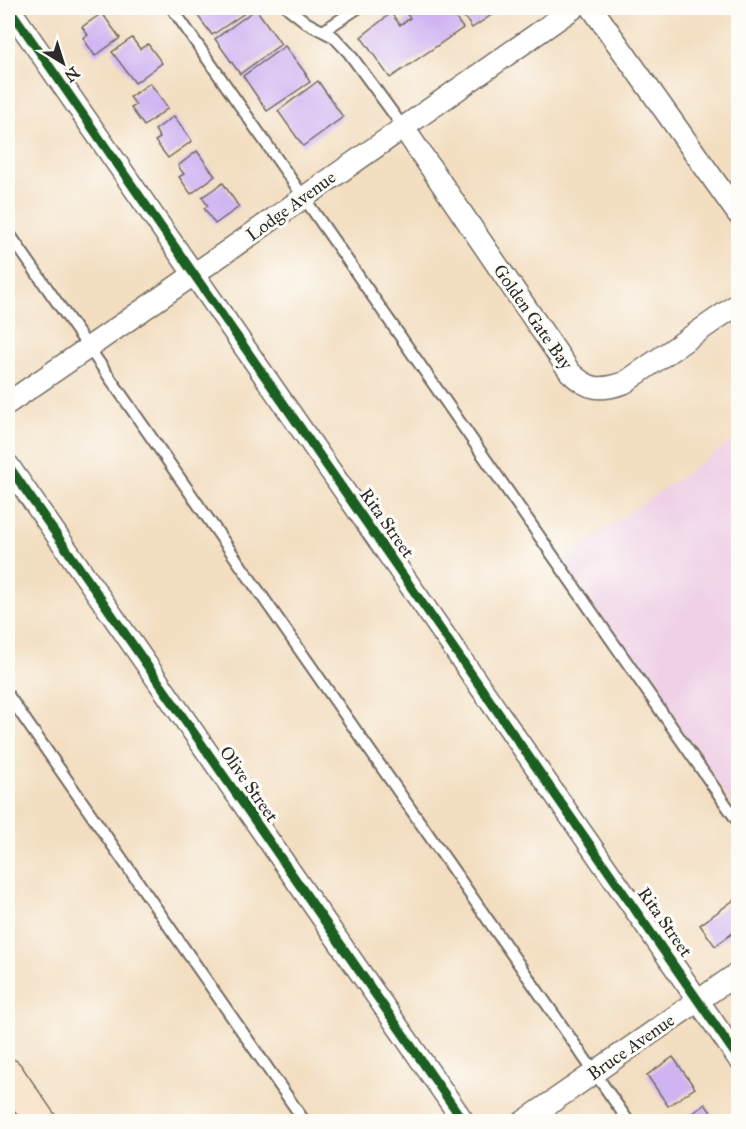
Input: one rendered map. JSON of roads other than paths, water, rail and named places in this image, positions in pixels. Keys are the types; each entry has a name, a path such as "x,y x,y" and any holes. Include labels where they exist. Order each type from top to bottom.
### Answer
{"street":[{"name":"Rita Street","path":"9,8 738,1058"},
{"name":"Lodge Avenue","path":"8,403 195,275 574,8"},
{"path":"592,8 738,214"},
{"name":"Golden Gate Bay","path":"403,127 570,372 581,382 593,388 611,387 624,383 738,304"},
{"name":"Olive Street","path":"8,465 464,1122"},
{"name":"Bruce Avenue","path":"523,1122 738,973"},
{"path":"8,1074 41,1122"}],"lane":[{"path":"172,8 738,822"},
{"path":"288,8 307,23 334,36 403,127"},
{"path":"323,31 358,8"},
{"path":"8,232 630,1122"},
{"path":"8,695 305,1122"}]}
